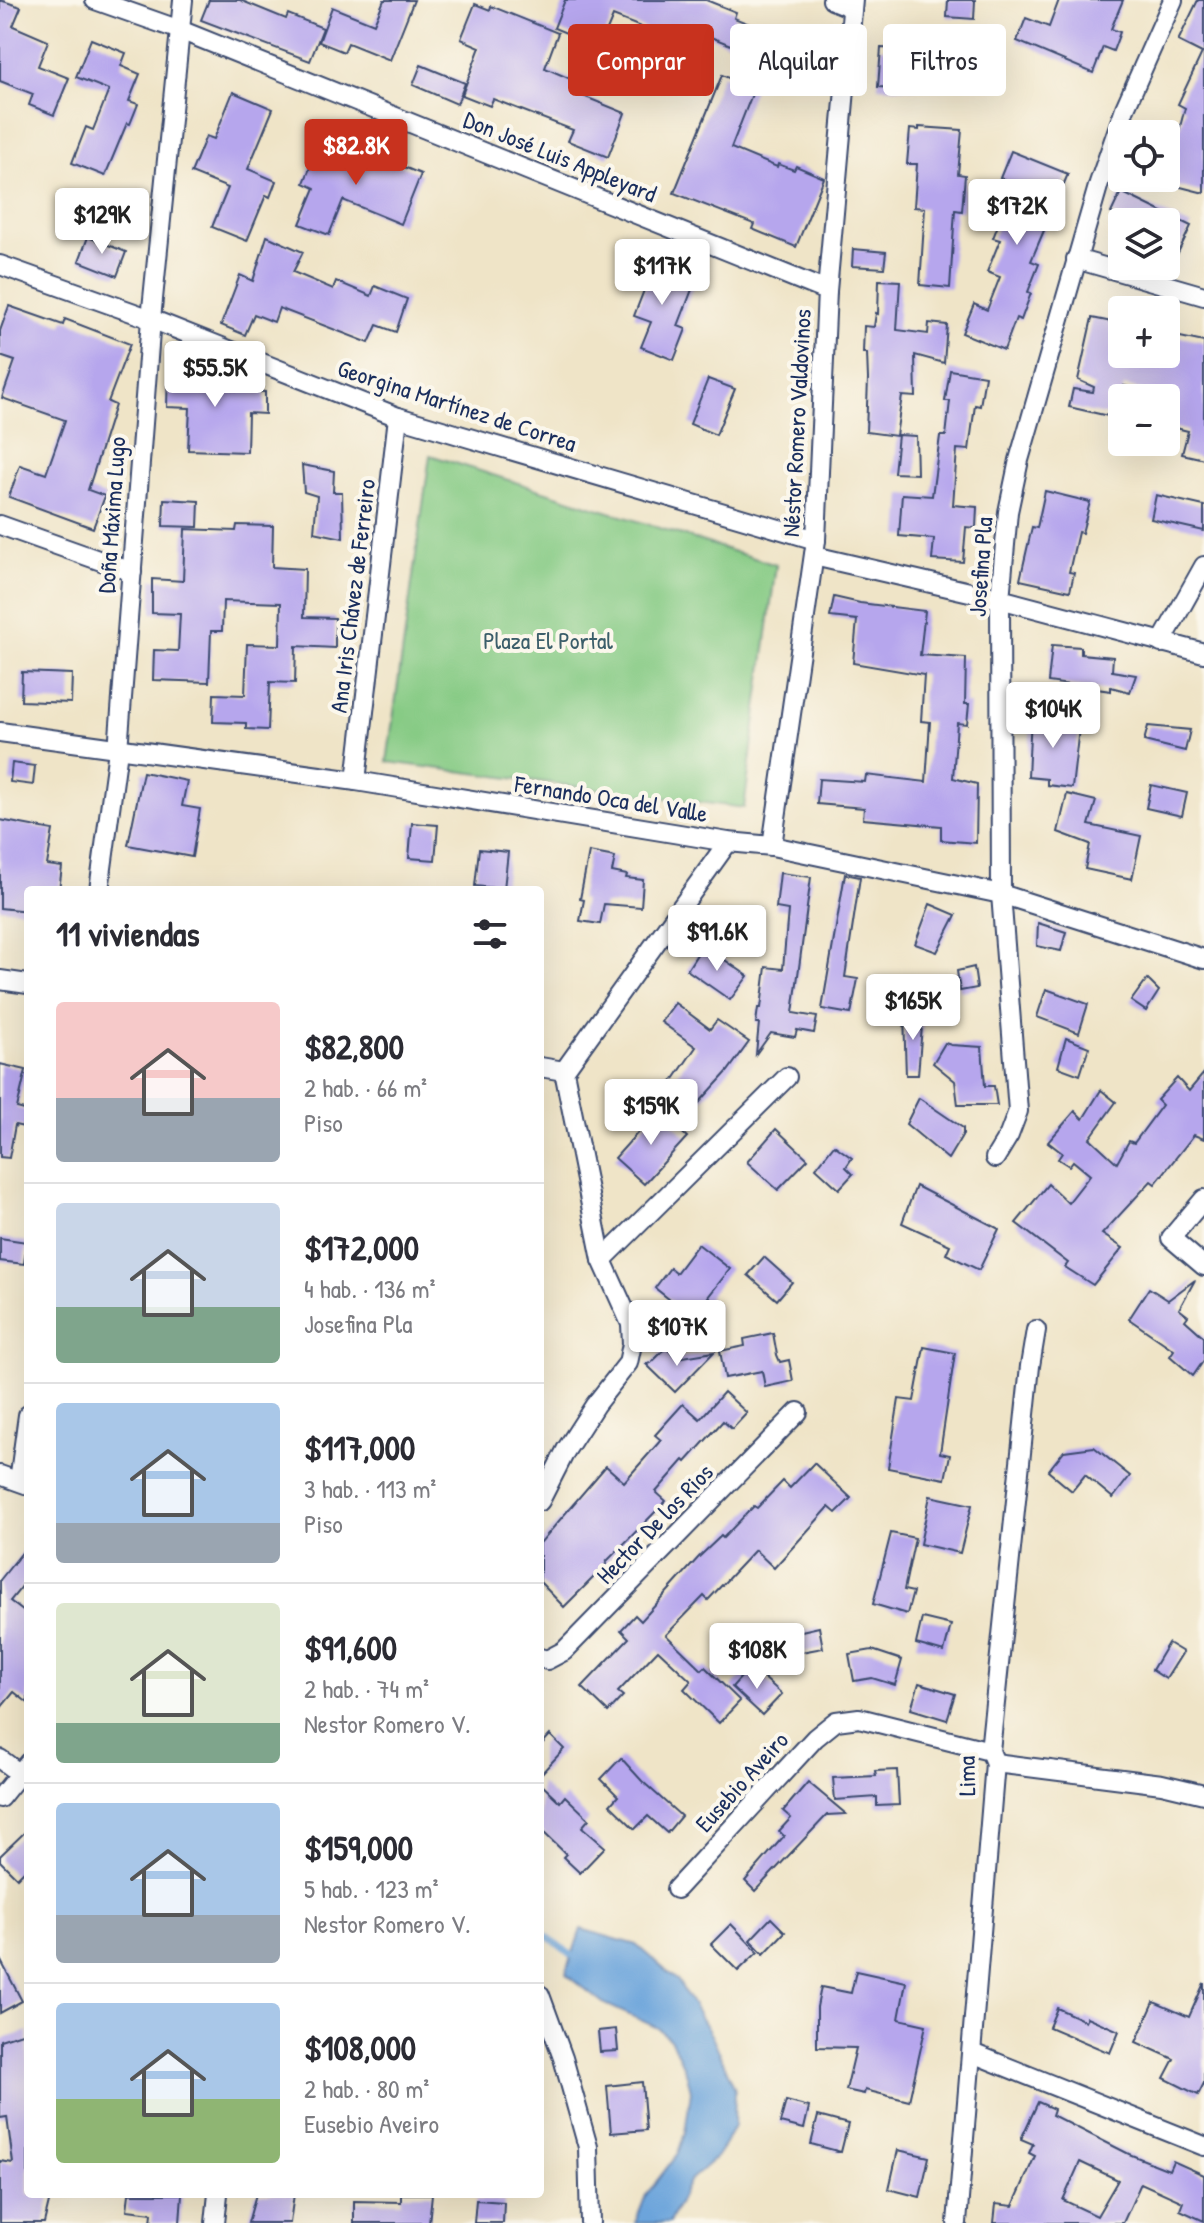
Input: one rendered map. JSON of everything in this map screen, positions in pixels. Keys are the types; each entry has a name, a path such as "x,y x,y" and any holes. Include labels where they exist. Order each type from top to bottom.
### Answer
{"street":[{"name":"Don José Luis Appleyard","path":"95,0 180,30 827,291"},
{"name":"Doña Máxima Lugo","path":"100,886 118,750 151,319 183,0"},
{"path":"832,0 853,4"},
{"name":"Josefina Pla","path":"995,1158 1009,1135 1018,1111 1001,894 1000,599 1008,512 1019,460 1076,259 1125,108 1173,0"},
{"name":"Néstor Romero Valdovinos","path":"772,846 815,548 827,291 853,4"},
{"path":"1076,259 1204,296"},
{"name":"Georgina Martínez de Correa","path":"0,265 151,319 398,417 815,548 1204,653"},
{"name":"Ana Iris Chávez de Ferreiro","path":"356,781 398,417"},
{"path":"0,525 132,572"},
{"path":"1161,643 1204,566"},
{"name":"Fernando Oca del Valle","path":"0,732 356,781 728,842 772,846 1001,894 1204,959"},
{"path":"544,1493 566,1450 595,1405 628,1363 632,1344 631,1324 602,1260 564,1071 728,842"},
{"path":"0,980 24,983"},
{"path":"544,1068 564,1071"},
{"path":"602,1260 787,1077"},
{"path":"1204,1199 1171,1238 1204,1266"},
{"name":"Lima","path":"957,2223 992,1757 1036,1330"},
{"name":"Hector De los Rios","path":"544,1659 564,1651 798,1412"},
{"path":"0,1475 24,1483"},
{"name":"Eusebio Aveiro","path":"676,1889 815,1738 836,1721 859,1718 992,1757 1162,1784 1204,1794"},
{"path":"0,1759 24,1771"},
{"path":"0,1798 24,1773"},
{"path":"544,2006 563,2058 588,2147 590,2223"},
{"path":"972,2053 1204,2146"},
{"path":"215,2223 218,2198"}],"green space":[{"name":"Plaza El Portal","path":"430,455 776,565 744,808 387,762"}],"water":[{"path":"581,1929 636,1945 678,1981 714,2040 735,2089 734,2126 716,2157 689,2181 669,2223 635,2223 646,2195 678,2153 685,2133 691,2091 687,2074 671,2040 658,2028 603,2003 566,1974"}],"building":[{"path":"0,0 21,7 13,26 48,41 38,66 69,78 54,115 29,105 33,94 0,81"},
{"path":"209,0 240,0 286,19 288,14 323,28 310,61 201,20"},
{"path":"384,0 414,0 390,60 348,43 344,52 319,42 332,7 374,24"},
{"path":"565,0 706,0 736,12 734,18 749,24 730,24 730,45 714,38 714,24 633,24 613,16 610,24 568,24 568,34 554,28"},
{"path":"948,0 975,0 974,19 947,17"},
{"path":"1059,0 1123,0 1111,29 1120,32 1113,51 1103,47 1093,73 1017,41 1026,18 1049,27"},
{"path":"1198,0 1204,0 1204,193 1180,187 1180,127 1185,108 1178,104 1202,53 1178,41"},
{"path":"475,4 490,10 491,6 558,33 545,68 568,78 568,96 583,96 625,113 608,157 568,141 573,130 493,99 490,106 462,95 480,47 461,39"},
{"path":"91,39 126,53 121,66 140,74 129,101 138,104 105,176 72,163 86,127 93,130 109,90 76,77"},
{"path":"881,48 883,48 883,87 878,87"},
{"path":"421,65 465,83 457,104 413,85"},
{"path":"722,75 730,78 730,96 751,96 731,148 777,167 778,164 794,170 796,166 824,178 796,247 752,229 754,224 674,193"},
{"path":"233,92 273,109 248,169 276,181 270,197 266,195 247,241 212,227 228,188 191,173 206,136 214,139"},
{"path":"919,127 962,130 958,174 965,175 962,211 955,210 950,288 920,285 925,208 914,207 917,164 907,164 910,129 919,130"},
{"path":"321,140 367,159 370,153 421,174 401,224 343,200 329,235 300,224 315,188 304,183"},
{"path":"1011,151 1068,174 1031,261 1039,264 1028,292 1031,293 1021,320 1016,318 1004,350 962,333 974,304 987,310 1000,277 987,272 1000,240 993,238 1014,184 1000,178"},
{"path":"1121,192 1154,208 1113,208"},
{"path":"1180,221 1191,226 1180,248"},
{"path":"267,236 303,252 293,272 333,289 336,281 371,296 375,286 407,299 396,332 377,325 369,343 279,308 274,322 254,314 245,335 221,325 240,275 253,281"},
{"path":"88,237 126,252 117,276 79,261"},
{"path":"853,249 886,252 884,268 852,266"},
{"path":"632,261 670,276 672,270 696,279 678,326 686,329 674,360 641,347 651,322 634,316 646,285 626,277"},
{"path":"879,280 900,281 897,330 928,334 929,323 947,325 944,363 915,355 916,397 902,396 896,436 866,432 868,379 867,353 863,353 864,326 874,327 878,314"},
{"path":"9,306 63,325 65,319 130,344 108,402 115,405 88,490 105,496 93,528 9,497 20,465 46,474 65,420 2,398 15,361 0,356 0,331"},
{"path":"1092,318 1108,321 1108,368 1180,368 1180,337 1204,342 1204,459 1182,454 1188,431 1180,429 1180,384 1108,384 1108,416 1069,407 1073,389 1093,392 1094,387 1078,380"},
{"path":"205,369 234,370 233,390 265,392 265,414 248,413 247,452 188,450 190,408 167,407 168,371 205,374"},
{"path":"950,370 985,376 980,406 975,405 969,450 957,449 953,505 977,507 976,528 966,527 963,562 932,560 934,539 899,536 902,494 932,496 940,436 946,436 950,401 945,401"},
{"path":"708,379 735,389 716,435 690,424"},
{"path":"898,435 916,436 917,474 894,473"},
{"path":"302,465 334,471 333,492 342,492 343,538 314,532 317,496 304,492"},
{"path":"1045,491 1090,502 1082,533 1078,532 1069,572 1074,573 1070,591 1020,580 1032,527 1037,528"},
{"path":"1156,495 1204,506 1204,531 1151,519"},
{"path":"164,499 199,501 198,527 163,526"},
{"path":"237,525 273,526 272,567 305,569 304,617 335,618 335,648 296,646 295,683 270,682 268,730 246,729 246,723 213,722 214,694 245,695 247,644 280,645 281,603 223,601 222,631 211,631 209,682 153,680 154,650 178,651 180,614 152,613 152,579 183,581 185,529 236,531"},
{"path":"834,597 925,611 920,655 966,658 967,724 957,723 953,778 977,784 976,843 941,840 941,826 863,819 864,808 817,804 819,779 865,782 866,775 926,782 930,722 921,721 924,675 853,663 857,620 830,617"},
{"path":"1052,645 1081,647 1081,654 1113,657 1112,671 1136,675 1130,692 1111,687 1111,691 1048,682"},
{"path":"22,672 72,674 71,703 21,701"},
{"path":"1031,715 1080,720 1072,788 1047,785 1047,779 1028,777"},
{"path":"1148,726 1190,730 1185,751 1144,741"},
{"path":"12,763 35,766 33,785 10,782"},
{"path":"143,772 187,781 182,806 200,809 192,857 128,845"},
{"path":"1151,785 1187,793 1182,816 1146,808"},
{"path":"1067,794 1096,801 1089,825 1141,836 1132,879 1085,869 1090,844 1058,832"},
{"path":"0,820 53,830 47,865 62,867 60,886 24,886 24,911 0,908"},
{"path":"412,823 438,825 435,860 409,858"},
{"path":"479,849 508,852 504,886 475,886"},
{"path":"589,852 615,857 612,872 643,880 641,907 604,904 600,924 580,921 584,900 580,899"},
{"path":"780,873 811,877 793,1013 817,1017 814,1033 797,1030 795,1037 771,1033 756,1054 759,1023 756,1023 766,967 783,969 788,910 776,908"},
{"path":"845,874 860,877 845,977 858,979 851,1014 822,1009"},
{"path":"930,904 956,915 937,952 915,944"},
{"path":"1038,923 1066,932 1061,951 1037,946"},
{"path":"703,945 748,976 730,1000 687,970"},
{"path":"974,967 977,988 960,991 957,971"},
{"path":"1147,979 1159,991 1146,1011 1131,1001"},
{"path":"1046,989 1088,1004 1079,1033 1037,1017"},
{"path":"675,1003 710,1029 717,1020 749,1042 698,1104 672,1082 696,1047 661,1022"},
{"path":"923,1014 918,1075 906,1075 904,1015"},
{"path":"1066,1038 1089,1047 1080,1075 1058,1067"},
{"path":"945,1043 982,1047 985,1086 994,1086 997,1105 958,1105 955,1081 933,1063"},
{"path":"0,1064 24,1070 17,1108 24,1110 24,1127 15,1125 9,1158 0,1157"},
{"path":"1204,1073 1204,1139 1194,1135 1155,1184 1151,1181 1102,1234 1123,1248 1093,1285 1065,1267 1068,1263 1016,1223 1048,1184 1068,1203 1090,1175 1073,1161 1069,1166 1058,1159 1062,1153 1048,1142 1075,1111 1083,1119 1101,1090 1116,1102 1090,1138 1117,1163 1129,1141 1134,1143 1162,1105 1157,1100 1177,1078 1189,1091"},
{"path":"919,1098 963,1128 963,1134 948,1159 906,1124"},
{"path":"658,1110 687,1137 644,1184 615,1158"},
{"path":"776,1129 808,1159 778,1190 747,1162"},
{"path":"834,1145 852,1158 846,1167 853,1174 839,1189 816,1168"},
{"path":"916,1186 999,1229 979,1270 946,1254 950,1245 902,1223"},
{"path":"0,1238 24,1242 24,1264 0,1261"},
{"path":"698,1244 730,1269 708,1297 718,1306 703,1326 655,1288 670,1268 676,1273"},
{"path":"764,1257 792,1282 777,1300 748,1275"},
{"path":"1195,1280 1179,1309 1188,1316 1185,1320 1204,1337 1204,1360 1193,1376 1170,1356 1174,1350 1129,1319 1149,1288 1168,1300"},
{"path":"773,1333 777,1355 780,1362 789,1360 793,1381 765,1387 762,1371 725,1378 720,1351 745,1346 744,1339"},
{"path":"924,1347 955,1353 940,1453 950,1455 945,1479 888,1468 899,1399 914,1401"},
{"path":"666,1348 677,1358 714,1352 675,1392 646,1364"},
{"path":"724,1392 747,1413 732,1429 723,1421 686,1462 684,1460 656,1492 666,1501 564,1607 544,1586 544,1538 606,1466 624,1482 661,1440 655,1435 683,1404 700,1419"},
{"path":"1094,1447 1130,1476 1113,1498 1085,1475 1072,1491 1048,1471 1064,1451"},
{"path":"814,1463 851,1498 836,1513 829,1507 774,1568 755,1550 708,1600 704,1596 666,1635 740,1701 719,1723 684,1689 691,1681 658,1650 618,1692 623,1696 608,1712 582,1687 629,1638 621,1630 635,1615 641,1621 699,1557 754,1506 757,1508 783,1481 790,1488"},
{"path":"930,1496 972,1505 960,1553 920,1544"},
{"path":"891,1533 915,1538 904,1590 913,1592 907,1614 873,1604"},
{"path":"24,1550 24,1584 10,1601 24,1612 24,1700 14,1692 0,1709 0,1580"},
{"path":"922,1618 951,1625 944,1652 916,1644"},
{"path":"819,1627 823,1648 801,1652 797,1632"},
{"path":"1168,1643 1183,1652 1166,1679 1152,1670"},
{"path":"872,1650 902,1660 895,1685 872,1678 854,1681 849,1654"},
{"path":"751,1666 782,1694 762,1715 732,1687"},
{"path":"919,1683 955,1694 947,1720 911,1709"},
{"path":"550,1735 564,1749 544,1771 544,1742"},
{"path":"621,1758 681,1816 667,1833 648,1816 635,1829 610,1805 618,1796 601,1779"},
{"path":"897,1770 899,1805 877,1806 877,1797 835,1800 833,1778 876,1776 875,1771"},
{"path":"808,1782 846,1814 827,1815 755,1891 745,1881 784,1836 779,1831 791,1818 783,1811"},
{"path":"544,1787 560,1802 565,1796 589,1819 582,1827 605,1847 580,1873 563,1857 566,1854 544,1833"},
{"path":"24,1833 24,1871 17,1878 0,1861 0,1856"},
{"path":"771,1918 785,1932 764,1954 750,1940"},
{"path":"731,1924 758,1952 738,1971 711,1944"},
{"path":"0,1959 22,2001 0,2013"},
{"path":"856,1971 906,1982 899,2019 926,2025 909,2101 865,2090 864,2094 846,2090 856,2048 817,2047 817,2007 821,1987 851,1993"},
{"path":"1204,1983 1204,2083 1198,2095 1164,2078 1174,2059 1136,2042 1154,2002 1189,2017"},
{"path":"1057,2008 1085,2021 1087,2017 1119,2031 1110,2053 1049,2027"},
{"path":"616,2029 618,2051 600,2052 598,2031"},
{"path":"24,2032 24,2198 50,2198 44,2223 0,2223 0,2161 13,2163 7,2117 0,2118 0,2040"},
{"path":"642,2082 646,2130 611,2133 607,2086"},
{"path":"786,2101 809,2107 804,2129 780,2123"},
{"path":"1038,2102 1054,2109 1052,2115 1129,2154 1169,2170 1173,2161 1204,2175 1204,2221 1180,2210 1183,2202 1141,2183 1123,2223 994,2223 996,2204 1013,2206 1035,2156 1029,2153 1033,2144 1021,2139","holes":["1080,2162 1118,2180 1097,2216 1063,2200"]},
{"path":"818,2116 848,2124 841,2152 811,2144"},
{"path":"898,2150 929,2157 920,2197 889,2189"},
{"path":"128,2198 182,2198 180,2223 151,2223 152,2213 127,2210"},
{"path":"255,2198 293,2198 290,2223 248,2223"},
{"path":"401,2198 432,2198 429,2223 354,2223 354,2201 401,2202"},
{"path":"476,2200 504,2202 503,2223 474,2223"}],"waterway":[{"path":"544,1934 573,1956 580,1957"}]}
